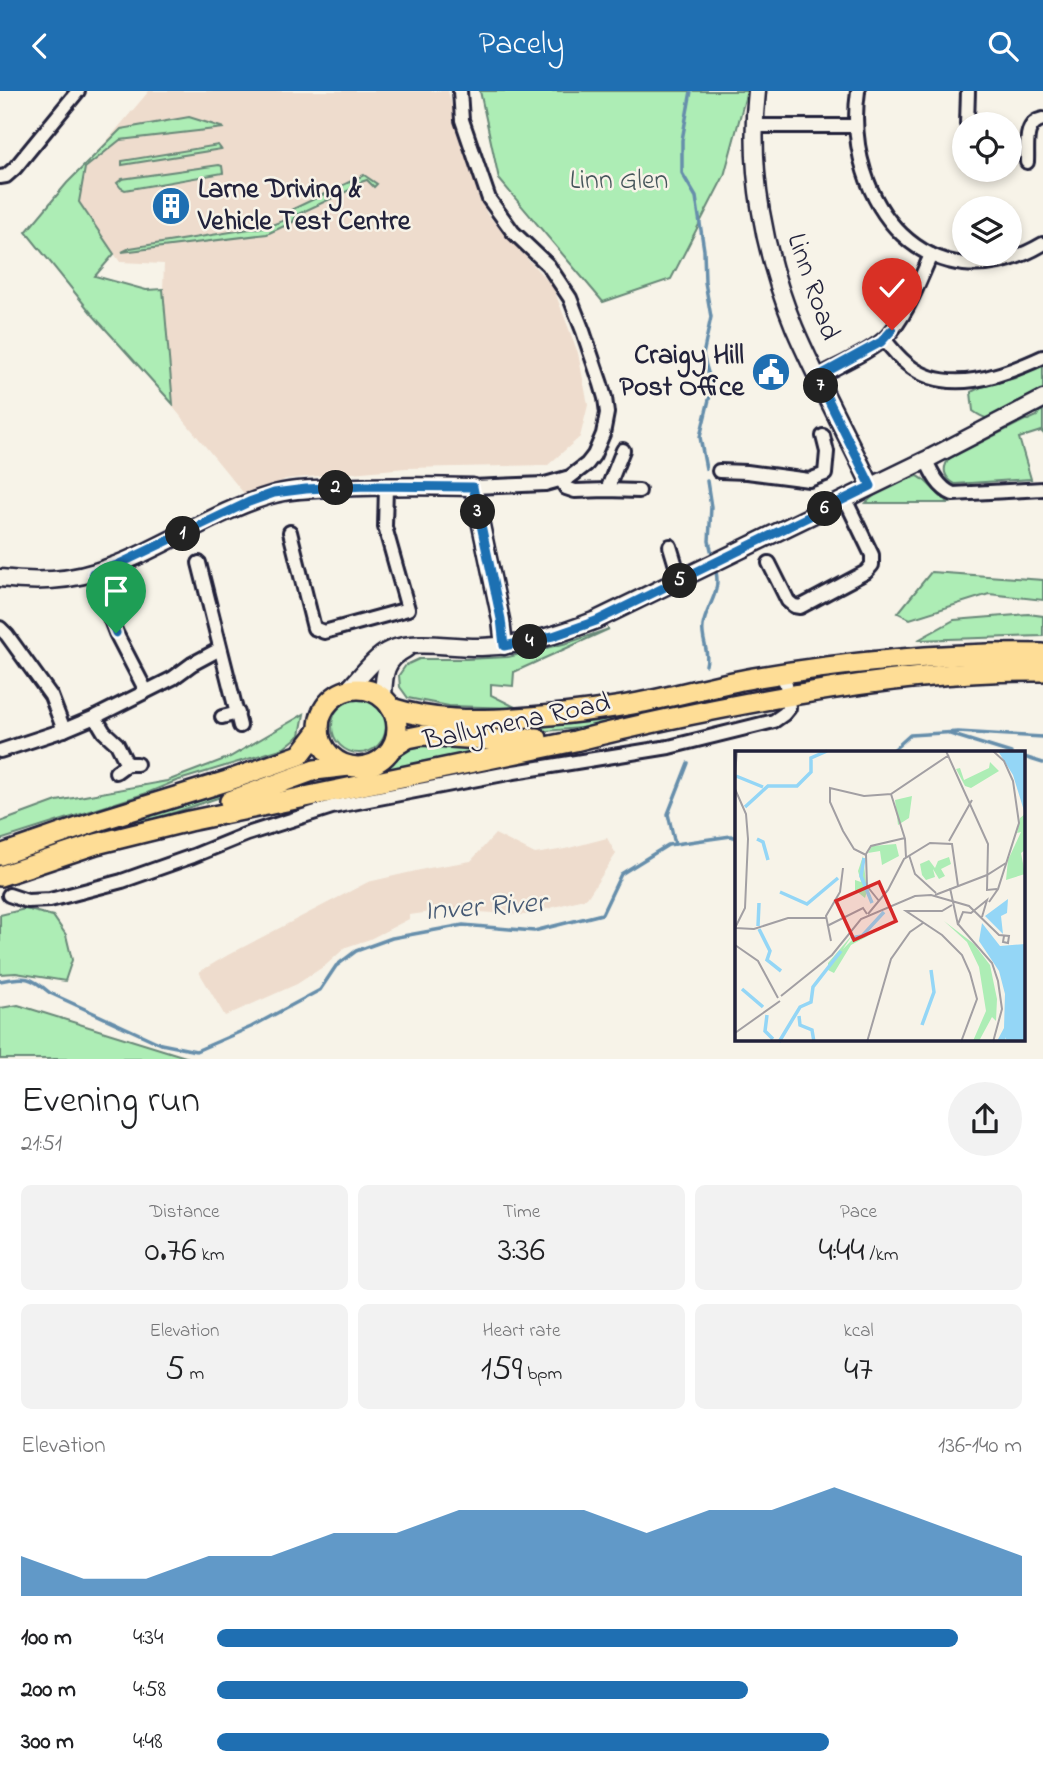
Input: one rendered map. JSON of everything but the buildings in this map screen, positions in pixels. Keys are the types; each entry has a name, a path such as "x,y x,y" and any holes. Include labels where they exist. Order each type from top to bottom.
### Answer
{"highway":[{"name":"Ballymena Road","path":"387,703 409,714 442,718 484,720 535,717 634,704 782,673 829,667 936,656 1043,654"},
{"name":"Ballymena Road","path":"0,876 96,844 189,821 326,800 639,725 725,708 904,678 973,672 1043,671"},
{"path":"349,766 328,753 319,730 326,706 347,691 360,689 372,692 387,703 396,717 396,738 392,748"},
{"path":"96,844 213,807 315,770 374,764 408,738 423,735 493,740 526,739 639,725"},
{"path":"0,855 300,755 319,730"}],"street":[{"path":"0,177 6,176 15,168 78,91"},
{"path":"0,578 47,581 93,573 274,493 386,486 530,485 562,481 587,464 599,446 606,425 606,398 583,331 562,283 548,265 513,232 489,199 462,120 460,91"},
{"name":"Linn Road","path":"757,91 754,126 757,181 770,254 794,327 871,486"},
{"path":"858,91 856,126 864,172 883,213 902,235 931,255 955,263 988,264 1016,257 1043,244"},
{"path":"967,112 968,91"},
{"path":"1027,162 1029,130 1035,122 1043,120"},
{"path":"754,126 856,126"},
{"path":"817,377 884,339 900,318 931,255"},
{"path":"884,339 907,364 924,375 944,381 976,380 1043,357"},
{"path":"347,691 382,654 391,649 421,645 504,646 573,629 621,609 926,460 1043,399"},
{"path":"719,471 809,480 825,474 827,451 822,436"},
{"path":"827,451 849,441"},
{"path":"607,490 623,450"},
{"path":"926,460 943,489 953,494 1043,489"},
{"path":"562,481 566,488 575,491 639,491"},
{"path":"290,532 314,628 324,632 408,609 384,527 386,486"},
{"path":"473,487 501,619 504,646"},
{"path":"769,563 789,602 799,607 868,571 872,555 845,499"},
{"path":"670,546 682,579"},
{"path":"199,563 239,720 222,717"},
{"path":"93,573 116,633 146,691"},
{"path":"0,628 8,635 51,696 64,730"},
{"path":"387,703 384,674 400,652 411,646"},
{"path":"0,751 95,717 173,678 220,649"},
{"path":"782,673 789,696"},
{"name":"Ballymena Road","path":"9,895 27,901 50,899 122,881 307,813 326,800 669,747 750,728 774,721 784,714 790,707 789,696"},
{"path":"725,708 732,732"},
{"path":"95,717 104,732 119,747 127,767"}],"shaded area":[{"path":"149,91 448,91 468,165 487,214 553,287 578,353 588,405 580,437 548,465 406,468 286,479 246,496 173,407 163,289 164,264 120,262 78,201 84,168"},
{"path":"495,834 535,854 607,838 616,854 587,898 525,915 447,910 409,915 409,919 370,939 346,947 326,965 297,984 225,1016 199,972 368,882 471,861"}],"green space":[{"name":"Linn Glen","path":"480,91 747,91 724,176 671,279 603,302 499,179"},
{"path":"189,117 224,128 120,140 85,168 79,202 114,254 95,276 146,290 163,289 173,404 92,314 26,232 67,183 121,129"},
{"path":"218,145 221,149 122,165 122,161"},
{"path":"222,166 223,173 125,190 117,183 122,179"},
{"path":"364,175 377,184 374,187 367,180 355,184 356,187 296,215 293,222 267,234 122,252 130,248 269,226 288,219 291,210"},
{"path":"1043,362 1043,389 993,417 984,417 973,411 971,392 1015,378"},
{"path":"1043,410 1043,433 1041,431 1019,438 1031,479 955,484 948,479 945,469 950,458 1037,416"},
{"path":"918,476 949,503 866,503 883,490"},
{"path":"931,572 1043,580 1043,600 989,594 910,619 898,613"},
{"path":"1028,614 1043,616 1043,636 918,640 954,620"},
{"path":"609,629 514,672 513,686 491,684 491,695 517,708 449,706 408,698 400,687 399,675 406,665 419,659 508,657 567,643"},
{"path":"359,699 378,707 386,726 378,745 359,753 340,745 332,726 340,707"},
{"path":"304,714 300,735 284,748 0,840 0,822 57,801 167,781 230,757"},
{"path":"645,715 647,719 501,735 501,726"},
{"path":"419,743 483,746 484,755 379,772 408,746"},
{"path":"263,777 265,782 0,869 0,863 82,834"},
{"path":"25,909 53,916 66,935 72,960 65,981 16,973 0,974 0,915"},
{"path":"18,1005 192,1059 0,1059 0,1008"}],"waterway":[{"path":"691,91 682,140 682,173 696,197 711,317 703,355 712,387 700,437 706,469"},
{"path":"707,481 711,507 709,541 712,554"},
{"path":"706,665 703,626 715,593 716,572"},
{"name":"Inver River","path":"892,751 910,735 958,732 1043,737"},
{"path":"950,734 1005,751"},
{"path":"1026,758 1043,763"},
{"path":"675,844 668,814 688,763"},
{"name":"Inver River","path":"0,981 16,978 32,980 50,993 161,1044 196,1051 251,1027 320,990 336,966 356,951 392,938 463,925 534,931 602,914 621,874 668,845 735,837"}],"place":[{"name":"Larne Driving & Vehicle Test Centre","path":"171,206"},
{"name":"Craigy Hill Post Office","path":"771,372"}],"route":[{"path":"116,633 93,573 117,565 249,502 274,493 366,486 473,487 501,619 504,646 553,636 596,621 871,486 817,377 881,342 892,330"}]}
